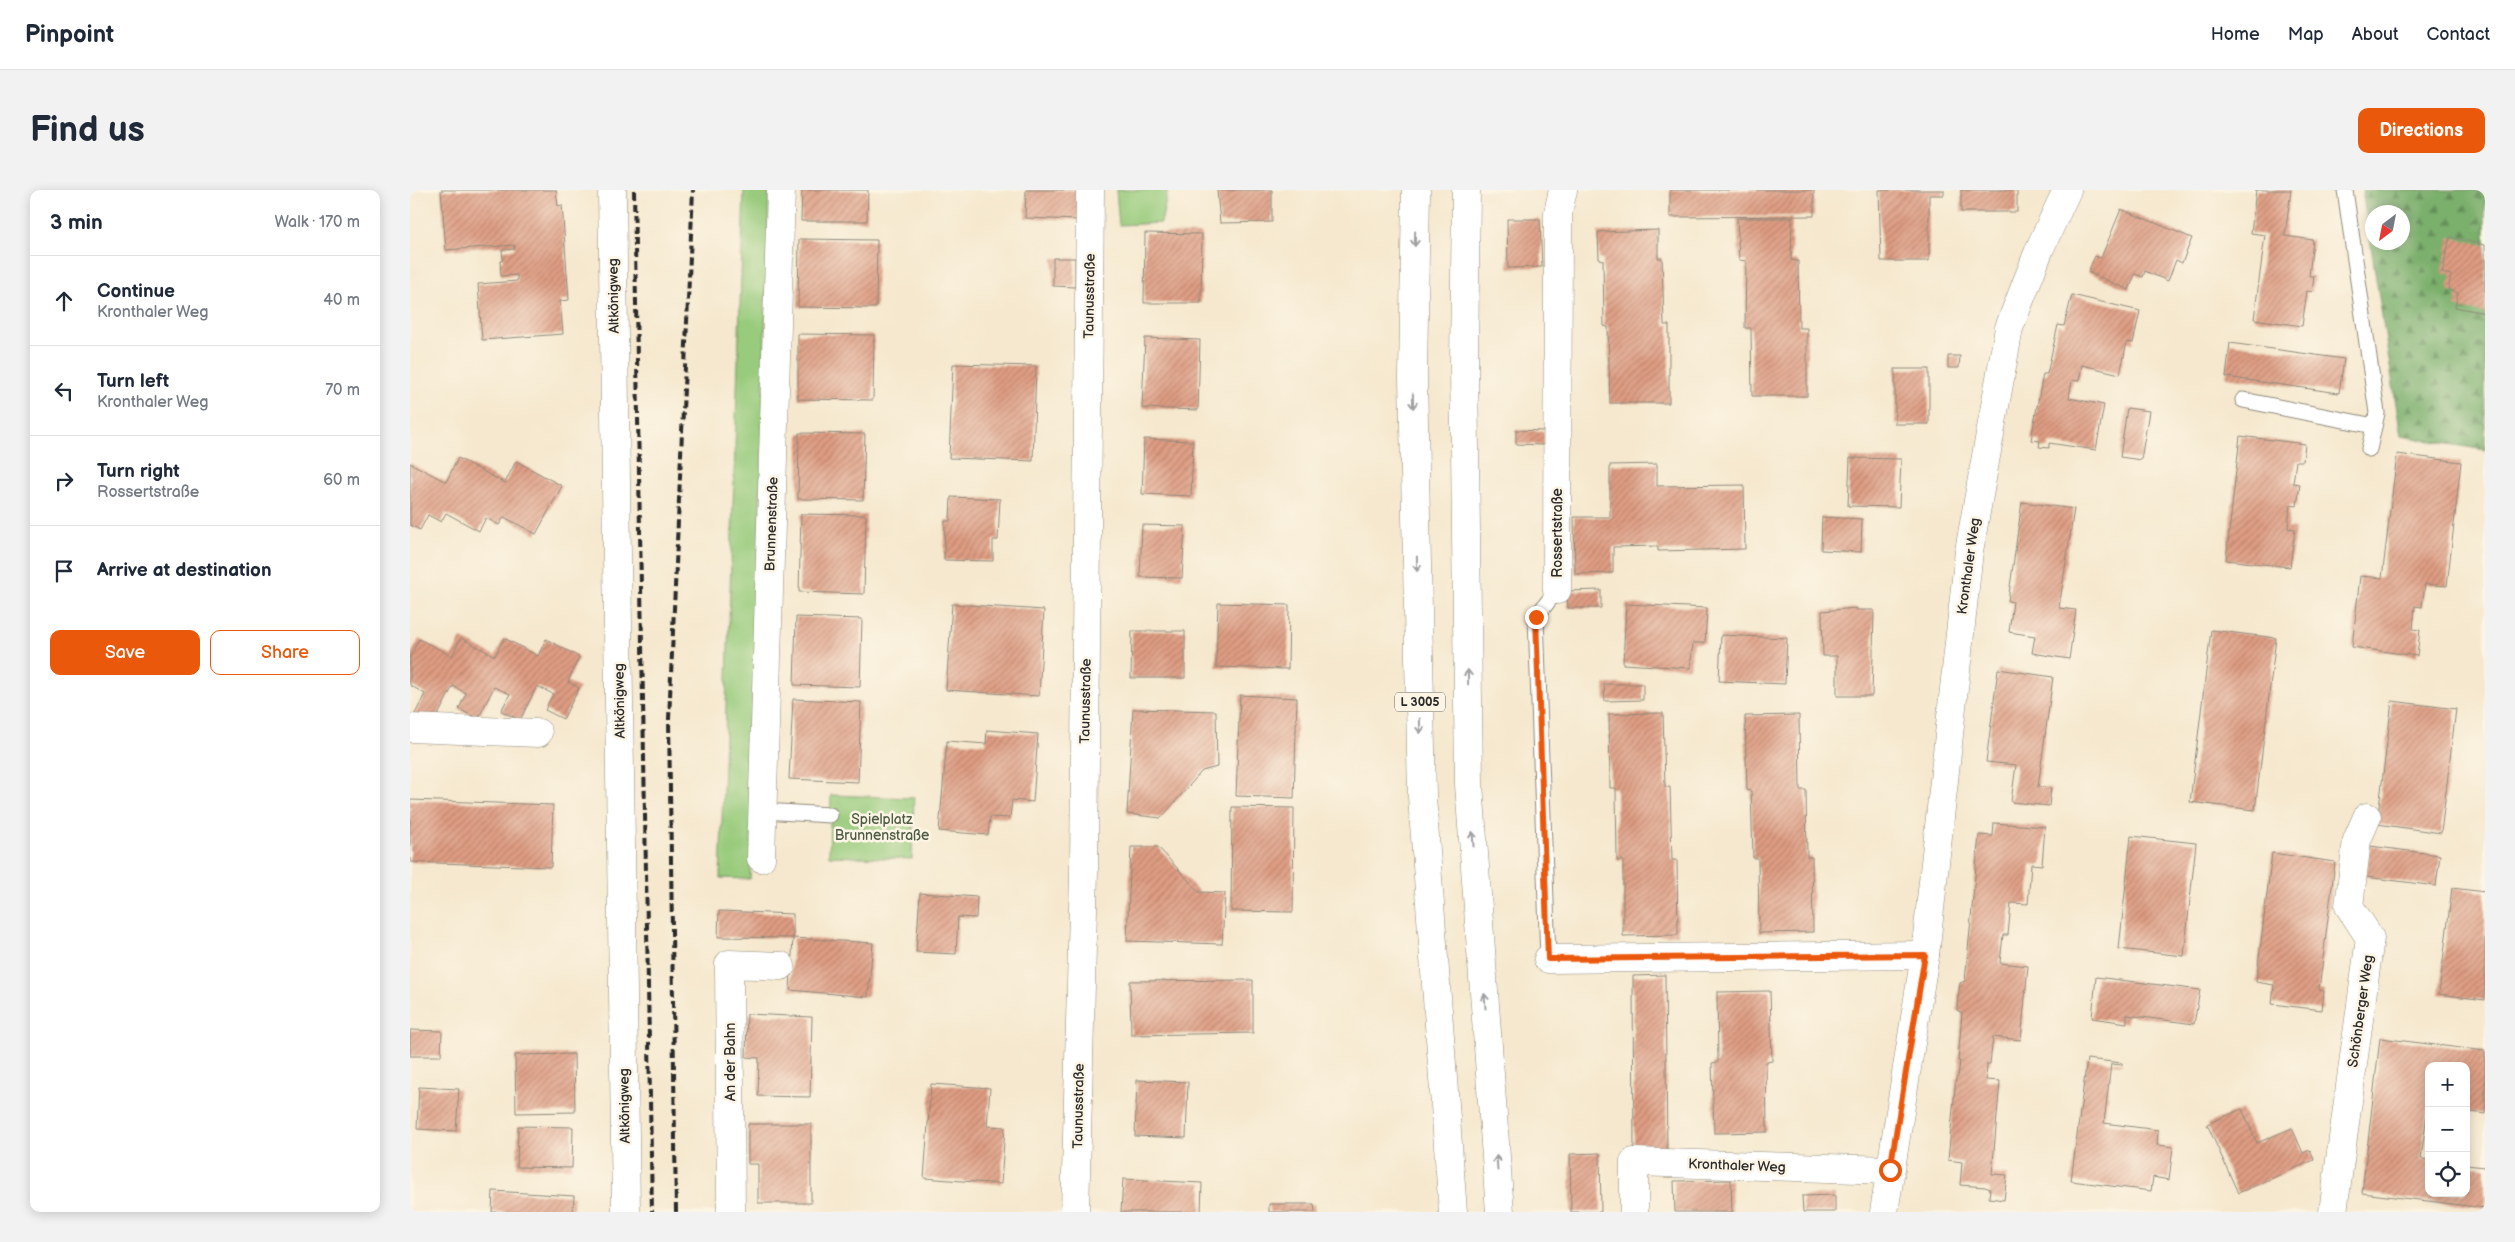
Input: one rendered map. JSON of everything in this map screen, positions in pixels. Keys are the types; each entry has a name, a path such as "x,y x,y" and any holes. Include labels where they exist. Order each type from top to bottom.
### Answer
{"main road":[{"name":"Altkönigweg","path":"612,190 626,1212"},
{"name":"Brunnenstraße","path":"761,858 781,190"},
{"name":"Taunusstraße","path":"1075,1212 1084,870 1090,190"},
{"name":"L 3005","path":"1416,190 1413,377 1422,797 1453,1212"},
{"path":"1466,190 1464,365 1469,784 1500,1212"},
{"name":"Rossertstraße","path":"1556,590 1558,213 1563,190"},
{"name":"Kronthaler Weg","path":"1884,1212 1925,955 1968,551 2010,328 2040,248 2067,190"},
{"path":"410,728 538,733"},
{"name":"Schönberger Weg","path":"2333,1212 2370,938 2350,906 2357,840 2367,817"},
{"path":"1548,959 1925,955"},
{"name":"An der Bahn","path":"731,1212 729,964 782,966"},
{"name":"Kronthaler Weg","path":"1634,1212 1634,1162 1890,1170"}],"lane":[{"path":"2345,190 2377,413 2369,449"},
{"path":"2243,400 2374,426"},
{"name":"Rossertstraße","path":"1548,959 1536,617 1556,590"},
{"path":"762,811 830,815"}],"green space":[{"path":"744,190 769,190 750,879 720,878"},
{"path":"1116,190 1168,190 1161,223 1119,225"},
{"path":"2362,190 2485,190 2485,450 2401,436 2372,250 2410,250 2410,205 2365,205 2365,209"},
{"name":"Spielplatz Brunnenstraße","path":"831,795 914,798 912,859 829,856"}],"building":[{"path":"441,190 556,190 558,206 562,205 569,300 560,301 563,334 482,340 478,284 517,281 517,275 501,276 500,261 503,260 502,250 515,249 514,245 446,250"},
{"path":"802,190 868,190 867,221 801,221"},
{"path":"1026,190 1079,190 1078,220 1025,218"},
{"path":"1217,190 1272,190 1272,222 1220,223"},
{"path":"1670,190 1814,190 1814,216 1670,217"},
{"path":"1879,190 1944,190 1944,195 1929,195 1929,261 1881,261"},
{"path":"1961,190 2017,190 2017,212 1961,212"},
{"path":"2256,190 2291,190 2285,236 2313,240 2309,276 2314,276 2312,292 2307,291 2302,326 2254,319 2265,235 2251,233"},
{"path":"2121,209 2192,238 2182,263 2176,260 2168,281 2145,271 2143,277 2135,274 2129,290 2088,272 2095,256 2101,258"},
{"path":"1737,218 1792,218 1791,260 1798,261 1799,328 1807,328 1807,396 1752,396 1751,328 1745,328 1746,261 1739,260"},
{"path":"1507,219 1540,219 1542,267 1508,268"},
{"path":"1658,230 1658,258 1662,258 1664,325 1669,325 1669,403 1610,403 1608,327 1604,326 1603,260 1599,259 1598,232"},
{"path":"1145,233 1202,234 1201,303 1144,303"},
{"path":"2450,237 2485,245 2485,313 2455,307 2458,293 2448,290 2451,275 2442,273"},
{"path":"799,239 877,240 876,308 798,307"},
{"path":"1053,258 1075,258 1075,287 1053,286"},
{"path":"2072,295 2140,311 2133,343 2127,342 2120,374 2082,365 2079,381 2072,380 2069,398 2104,405 2096,450 2049,443 2049,448 2039,447 2040,441 2031,440 2043,374 2047,374 2058,325 2064,326"},
{"path":"798,334 874,335 873,400 798,399"},
{"path":"1145,338 1200,340 1198,410 1142,408"},
{"path":"2230,343 2344,359 2339,393 2226,377"},
{"path":"1948,356 1960,356 1959,368 1948,368"},
{"path":"953,364 1036,366 1033,461 949,458"},
{"path":"1895,369 1929,369 1929,424 1895,424"},
{"path":"2127,408 2149,411 2141,460 2120,457"},
{"path":"1516,430 1544,431 1544,445 1516,444"},
{"path":"799,433 865,434 863,500 798,499"},
{"path":"2240,436 2305,444 2303,461 2296,461 2293,483 2300,484 2297,506 2290,505 2288,528 2295,529 2290,567 2226,560"},
{"path":"1144,439 1193,441 1191,496 1142,494"},
{"path":"2397,454 2461,462 2447,586 2425,584 2422,607 2415,606 2413,629 2420,630 2417,656 2352,647 2360,576 2382,578"},
{"path":"458,458 505,483 516,461 562,486 536,534 504,517 499,525 486,518 479,531 446,513 441,522 428,515 420,530 410,525 410,463 446,482"},
{"path":"1850,458 1901,459 1899,507 1848,506"},
{"path":"1657,464 1657,486 1744,485 1745,549 1658,551 1658,546 1613,547 1613,573 1575,574 1574,517 1610,517 1610,465"},
{"path":"951,497 1000,499 998,540 993,540 993,561 944,560 945,521 950,521"},
{"path":"2022,502 2074,509 2059,608 2076,610 2069,659 2032,653 2035,636 2009,632 2013,602 2008,601"},
{"path":"801,514 866,515 864,594 799,592"},
{"path":"1822,517 1862,519 1861,552 1821,550"},
{"path":"1142,525 1185,526 1182,578 1140,577"},
{"path":"1601,590 1601,608 1568,608 1567,591"},
{"path":"1218,603 1289,605 1288,669 1216,667"},
{"path":"952,604 1044,610 1039,696 946,690"},
{"path":"1626,604 1707,608 1705,643 1693,643 1690,668 1623,664"},
{"path":"1857,608 1856,610 1874,610 1872,696 1837,696 1837,656 1823,656 1822,611"},
{"path":"796,617 862,619 860,687 794,685"},
{"path":"2211,630 2276,638 2255,810 2190,802"},
{"path":"1132,631 1185,631 1185,678 1131,678"},
{"path":"1721,635 1787,638 1785,684 1719,681"},
{"path":"461,638 495,656 504,638 538,656 546,639 579,657 568,682 579,688 563,719 545,710 553,694 537,686 520,720 501,711 510,694 494,687 478,719 459,709 466,693 453,686 436,719 413,718 425,694 410,685 410,657 419,639 452,656"},
{"path":"1998,669 2053,677 2038,787 2051,788 2049,806 2011,802 2016,765 1986,762"},
{"path":"1604,684 1643,684 1643,700 1605,701"},
{"path":"1240,695 1297,698 1294,798 1236,796"},
{"path":"793,699 861,702 858,782 789,779"},
{"path":"2392,701 2456,709 2441,833 2377,824"},
{"path":"1133,709 1216,711 1217,767 1202,771 1161,818 1127,814"},
{"path":"1663,713 1665,787 1670,787 1672,860 1677,860 1678,935 1623,936 1623,860 1617,861 1616,788 1610,788 1609,714"},
{"path":"1799,715 1800,790 1806,790 1807,857 1812,857 1813,932 1759,933 1758,858 1753,858 1751,791 1747,790 1745,716"},
{"path":"987,730 1038,734 1033,802 1012,800 1010,818 990,817 988,835 939,831 947,741 986,744"},
{"path":"410,800 553,805 551,867 410,862"},
{"path":"1232,807 1294,808 1293,912 1231,911"},
{"path":"1994,823 2045,827 2042,865 2031,864 2028,904 2011,903 2008,935 2003,935 2000,963 2028,966 2021,1040 1993,1037 1990,1064 1987,1064 1986,1080 2000,1081 1992,1174 2007,1175 2004,1200 1989,1198 1990,1189 1985,1187 1960,1185 1962,1162 1948,1160 1956,1078 1958,1077 1960,1061 1958,1061 1962,1013 1957,1010 1958,997 1960,983 1965,981 1979,835 1993,836"},
{"path":"2131,836 2196,843 2184,956 2119,949"},
{"path":"2370,846 2440,855 2436,886 2366,877"},
{"path":"1131,847 1158,847 1199,892 1225,893 1222,944 1127,941"},
{"path":"2272,853 2335,862 2319,990 2324,991 2322,1010 2272,1004 2274,985 2256,982"},
{"path":"2452,888 2485,892 2485,1000 2439,994"},
{"path":"920,893 977,897 976,918 958,917 956,954 916,952"},
{"path":"719,911 793,914 793,938 718,937"},
{"path":"793,938 873,943 868,997 790,990"},
{"path":"1665,975 1667,1152 1634,1152 1633,976"},
{"path":"2096,977 2200,990 2194,1024 2127,1015 2127,1023 2092,1018"},
{"path":"1253,980 1253,1033 1131,1035 1130,981"},
{"path":"1770,991 1772,1061 1766,1062 1767,1132 1714,1133 1712,1063 1718,1062 1717,992"},
{"path":"747,1014 812,1017 810,1097 758,1096 759,1058 746,1057"},
{"path":"410,1030 442,1031 441,1056 410,1056"},
{"path":"2380,1038 2485,1051 2485,1114 2470,1112 2470,1062 2425,1062 2425,1128 2421,1159 2425,1160 2425,1197 2470,1197 2470,1165 2485,1167 2485,1208 2362,1193"},
{"path":"574,1054 575,1112 516,1113 515,1055"},
{"path":"2087,1059 2122,1063 2122,1065 2111,1064 2104,1123 2158,1130 2157,1145 2173,1147 2169,1180 2153,1177 2151,1191 2071,1181"},
{"path":"1137,1080 1188,1082 1186,1138 1135,1136"},
{"path":"931,1084 990,1088 987,1126 1005,1127 1001,1184 924,1178"},
{"path":"419,1087 459,1089 456,1131 417,1129"},
{"path":"2242,1109 2257,1143 2292,1128 2303,1153 2310,1150 2314,1160 2238,1193 2207,1124"},
{"path":"748,1124 811,1124 811,1203 758,1203 758,1164 748,1164"},
{"path":"518,1126 573,1127 572,1168 517,1167"},
{"path":"1600,1153 1601,1212 1571,1212 1570,1154"},
{"path":"1123,1179 1202,1183 1201,1212 1121,1212"},
{"path":"1731,1180 1732,1212 1675,1212 1674,1181"},
{"path":"493,1191 574,1196 573,1212 492,1212"},
{"path":"1835,1195 1835,1212 1803,1212 1802,1196"},
{"path":"1269,1204 1314,1204 1315,1212 1269,1212"}],"railway":[{"path":"634,190 652,1212"},
{"path":"676,1212 669,719 693,190"}],"route":[{"path":"1536,617 1548,959 1925,955 1890,1170"}]}
